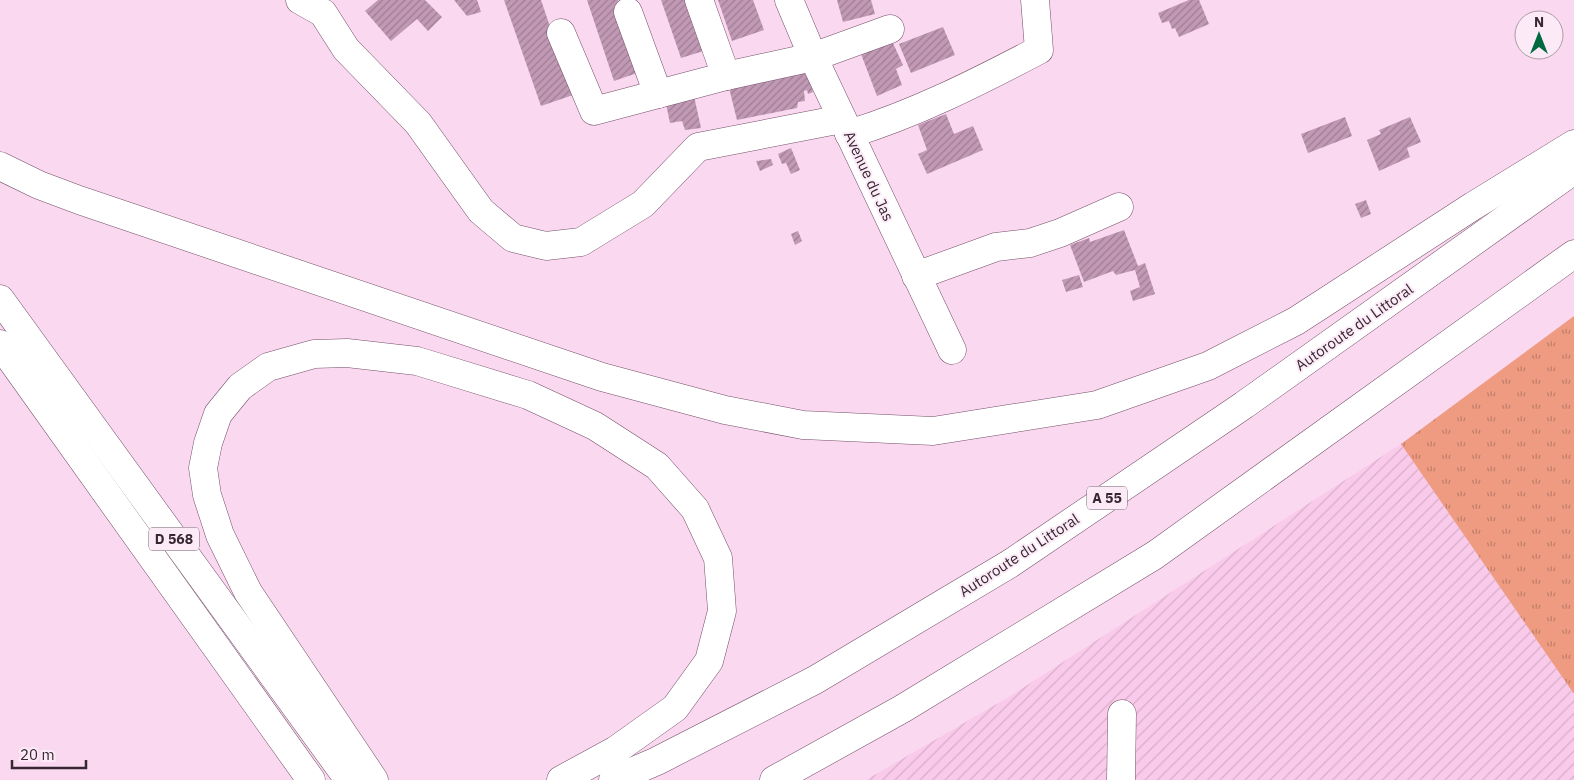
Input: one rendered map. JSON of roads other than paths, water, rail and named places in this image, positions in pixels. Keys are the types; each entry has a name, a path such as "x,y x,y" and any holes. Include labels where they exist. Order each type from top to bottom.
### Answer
{"main road":[{"path":"300,0 323,13 346,49 418,124 481,211 513,238 546,246 581,242 643,204 698,147 846,126 869,128 974,85 1039,50 1034,0"},
{"path":"699,0 726,76"},
{"name":"Avenue du Jas","path":"789,0 812,57 952,350"},
{"path":"628,12 658,94"},
{"path":"561,34 594,111 726,76 812,57 890,29"},
{"path":"0,166 39,185 79,200 602,377 725,410 803,425 933,431 1097,405 1208,366 1296,321 1473,206 1574,144"},
{"name":"Autoroute du Littoral","path":"613,780 657,761 815,680 1011,562 1244,405 1574,170"},
{"path":"916,276 996,247 1030,242 1060,233 1119,206"},
{"path":"806,780 954,692 1156,555 1574,254"},
{"name":"D 568","path":"0,299 349,780"},
{"name":"D 568","path":"0,344 311,780"},
{"path":"374,780 248,592 220,535 207,495 203,468 208,443 218,414 240,387 268,367 314,354 347,353 417,361 528,395 595,426 657,466 695,509 718,558 722,611 709,661 675,708 616,750 561,780"},
{"path":"774,780 902,709 1156,555"},
{"path":"1122,714 1122,780"}]}
